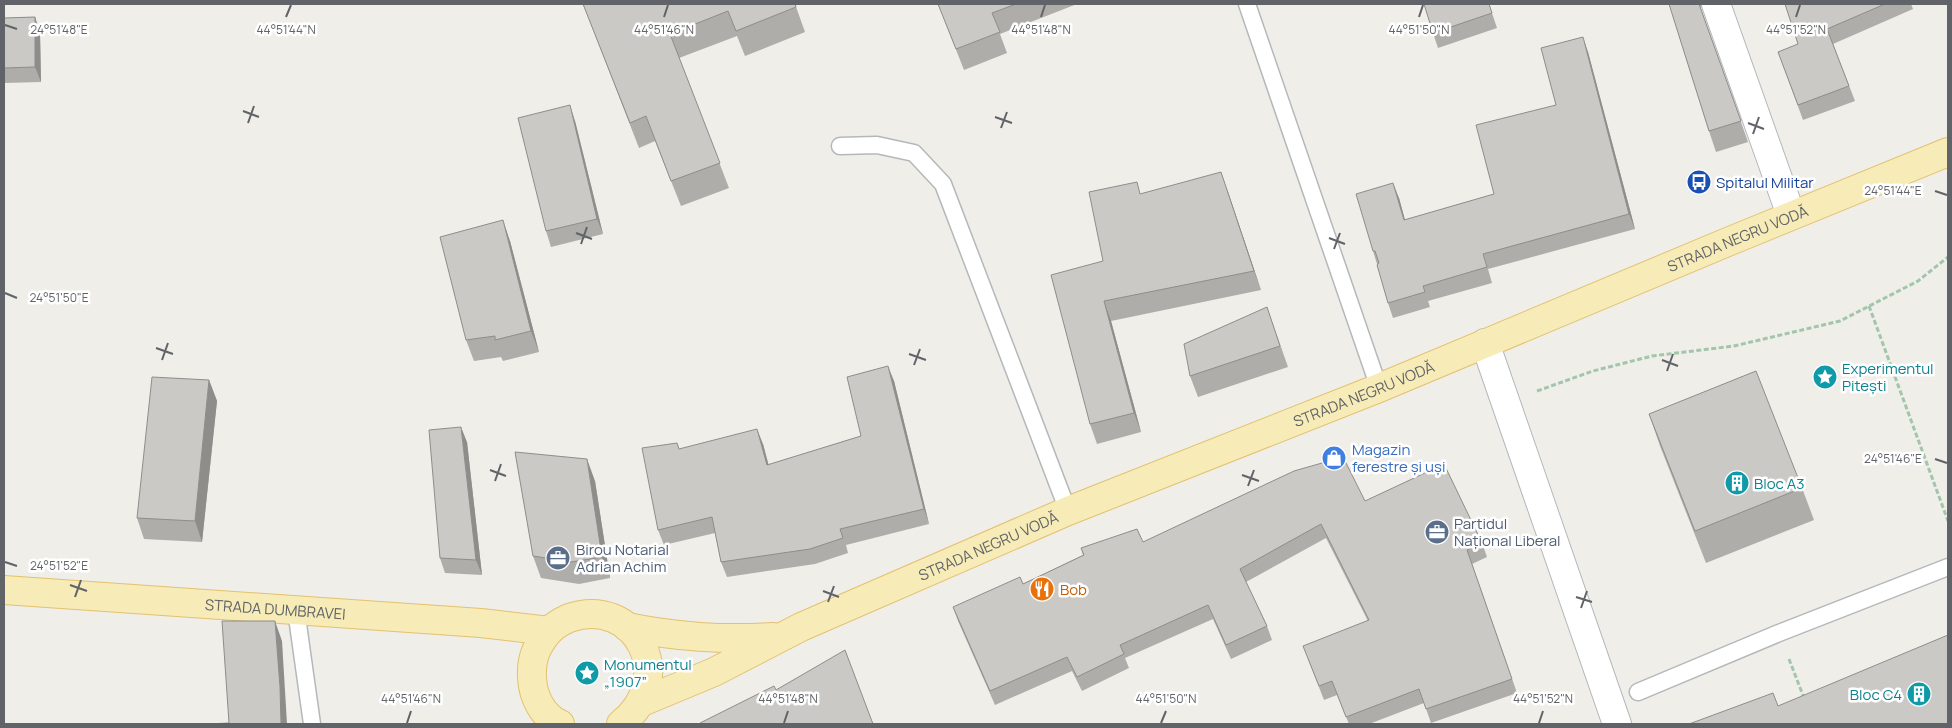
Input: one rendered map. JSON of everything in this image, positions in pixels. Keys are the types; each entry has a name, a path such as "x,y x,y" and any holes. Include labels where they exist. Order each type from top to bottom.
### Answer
{"main road":[{"name":"STRADA NEGRU VODĂ","path":"633,716 780,637 1068,511 1379,388 1948,152"},
{"name":"STRADA DUMBRAVEI","path":"4,590 480,623 548,631"},
{"path":"560,724 555,722 540,707 532,688 531,667 536,648 548,631 562,621 579,615 595,614 612,618 627,627 638,639 646,654 649,670 648,686 633,716"},
{"name":"STRADA NEGRU VODĂ","path":"627,627 680,636 732,639 780,637"}],"street":[{"path":"1716,4 1791,216"},
{"path":"1485,343 1617,724"}],"lane":[{"path":"1248,4 1379,388"},
{"path":"840,146 877,144 914,153 943,184 1068,511"},
{"path":"1638,692 1779,633 1948,567"},
{"path":"296,610 312,724"}],"path":[{"path":"1506,402 1592,371 1652,356 1734,346 1840,321 1918,281 1948,256"},
{"path":"1869,306 1948,521"},
{"path":"1779,633 1808,706"}],"building":[{"path":"583,4 795,4 796,7 736,31 728,11 670,34 720,163 671,181 646,116 630,123"},
{"path":"938,4 1016,4 992,13 1000,32 956,49"},
{"path":"1424,4 1489,4 1492,13 1433,33"},
{"path":"1669,4 1699,4 1741,121 1709,131"},
{"path":"1785,4 1885,4 1827,29 1849,86 1798,105 1778,52 1798,44"},
{"path":"35,17 35,67 4,68 4,18"},
{"path":"1583,37 1629,214 1483,254 1487,267 1423,286 1425,292 1388,303 1377,265 1379,263 1375,251 1373,251 1356,194 1393,183 1404,220 1494,194 1476,125 1556,105 1541,48"},
{"path":"570,105 597,219 546,231 518,118"},
{"path":"1221,172 1254,271 1104,301 1134,413 1090,424 1051,275 1103,261 1089,192 1137,182 1140,194"},
{"path":"503,220 531,331 495,340 495,336 466,340 440,237"},
{"path":"1267,307 1280,346 1190,376 1184,344"},
{"path":"888,366 924,509 840,529 843,538 810,549 721,562 712,517 658,530 642,448 677,443 679,449 757,429 767,465 861,436 847,377"},
{"name":"Bloc A3","path":"1756,371 1802,488 1695,531 1649,414"},
{"path":"152,377 209,380 195,521 137,518"},
{"path":"461,427 476,560 440,558 429,430"},
{"path":"515,452 587,459 602,557 571,562 533,556"},
{"path":"1343,457 1365,501 1444,464 1482,543 1467,550 1512,679 1426,709 1419,689 1346,717 1332,681 1319,686 1303,646 1369,620 1321,524 1240,569 1267,626 1226,645 1208,605 1120,645 1124,654 1077,677 1067,657 990,691 953,607 1020,577 1023,584 1084,555 1081,548 1137,529 1143,542 1294,471"},
{"path":"222,621 275,621 281,724 207,724 229,723"},
{"path":"1948,635 1948,724 1689,724 1773,693 1778,706"},
{"path":"845,650 873,724 700,724 774,686 776,690"}],"place":[{"name":"Spitalul Militar","path":"1699,182"},
{"name":"Experimentul Pitești","path":"1825,377"},
{"name":"Magazin ferestre și uși","path":"1334,458"},
{"name":"Bloc A3","path":"1737,483"},
{"name":"Partidul Național Liberal","path":"1437,532"},
{"name":"Birou Notarial Adrian Achim","path":"558,558"},
{"name":"Bob","path":"1042,589"},
{"name":"Monumentul „1907”","path":"587,673"},
{"name":"Bloc C4","path":"1919,694"}]}
